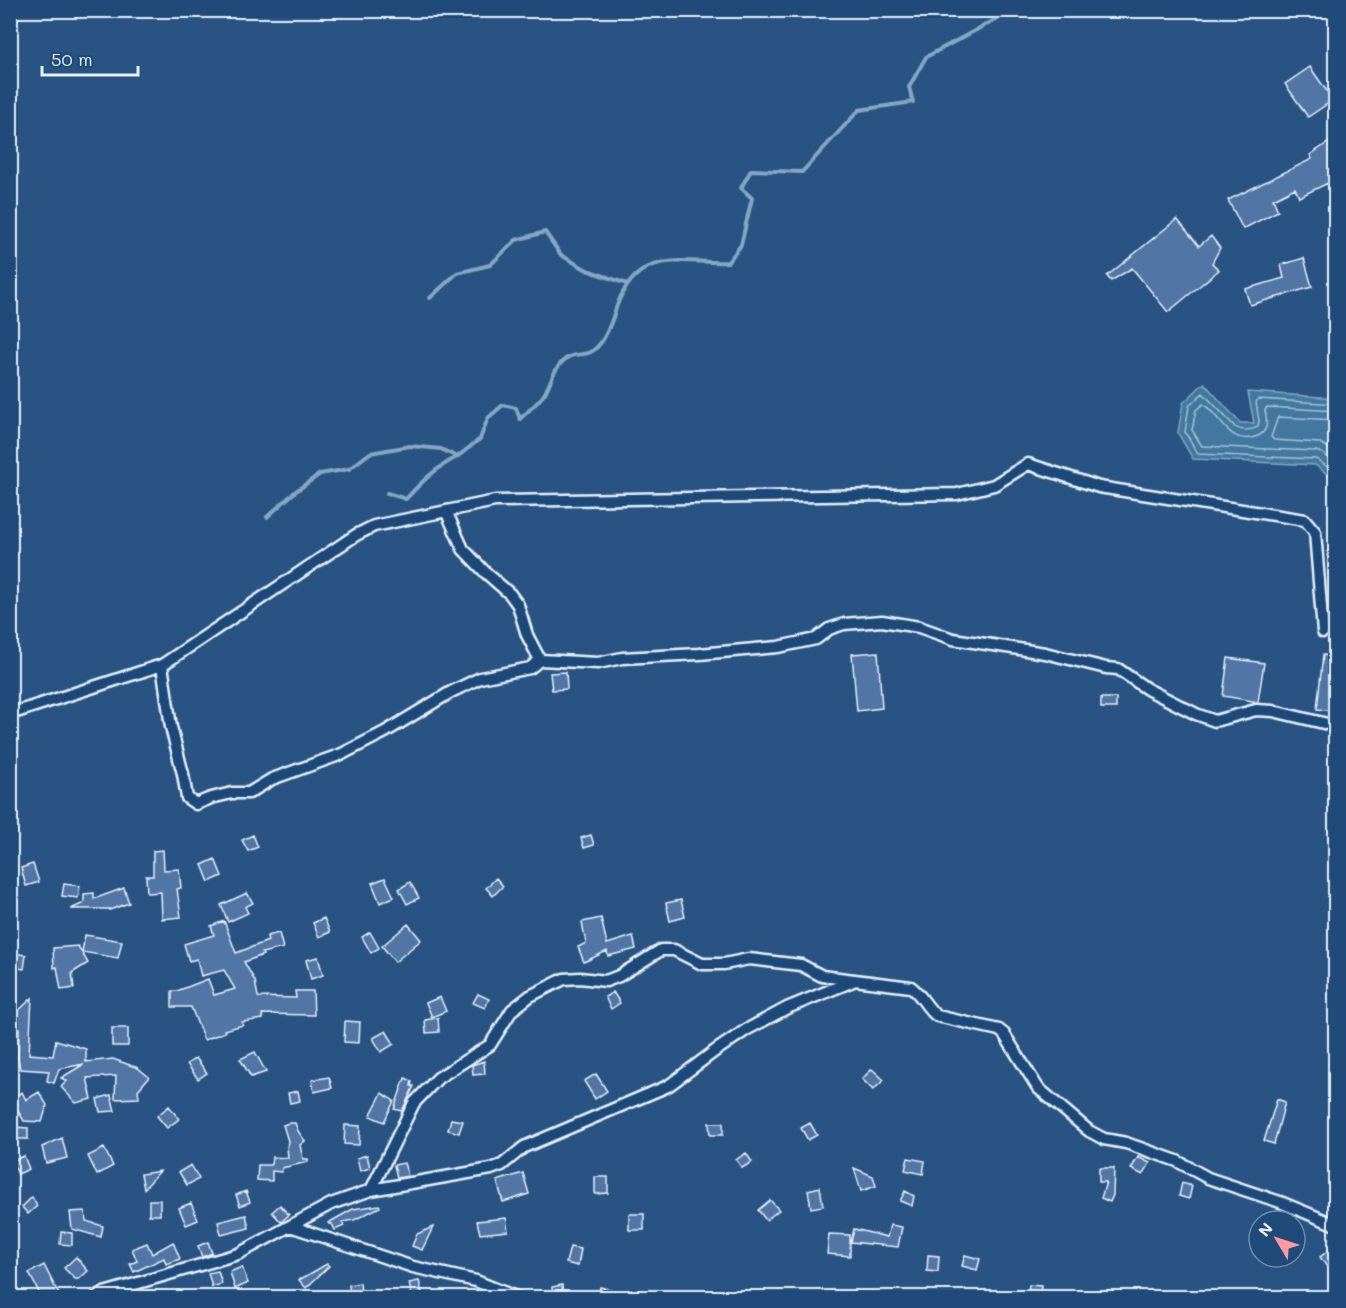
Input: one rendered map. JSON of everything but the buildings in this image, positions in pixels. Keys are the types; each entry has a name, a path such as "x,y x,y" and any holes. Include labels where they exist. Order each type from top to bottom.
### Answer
{"street":[{"path":"10,714 162,665 356,535 374,526 495,501 957,494 994,485 1029,464 1099,487 1305,520 1315,532 1323,632"},
{"path":"446,511 463,549 518,604 527,635 540,660"},
{"path":"162,665 171,727 187,798 196,804 232,793 249,793 272,779 342,754 480,678 530,668 540,660 598,663 622,658 778,647 816,639 829,629 844,624 882,621 919,627 953,639 1045,653 1118,669 1147,689 1215,721 1256,710 1284,713 1335,726"},
{"path":"371,1190 414,1103 438,1078 490,1045 512,1010 530,996 564,979 606,981 661,950 674,950 702,964 724,964 749,959 801,965 822,976 911,987 920,993 930,1011 937,1016 999,1030 1004,1034 1038,1088 1089,1131 1104,1139 1126,1143 1177,1161 1208,1178 1280,1202 1335,1225"},
{"path":"95,1298 104,1293 238,1254 331,1204 371,1190 491,1169 502,1165 524,1147 668,1086 746,1030 787,1008 853,981"},
{"path":"290,1227 413,1266 476,1281 518,1298"}],"water":[{"path":"1204,383 1240,423 1254,423 1248,392 1335,398 1335,480 1315,465 1193,459 1178,433 1183,403"}],"waterway":[{"path":"267,517 296,491 320,474 349,469 370,453 410,446 441,449 457,457 480,439 488,418 503,405 516,408 520,419 543,396 556,369 563,361 592,351 602,341 620,298 630,282 641,272 653,265 666,262 728,262 741,245 752,198 741,188 751,170 802,172 859,110 913,102 909,87 926,57 1004,15 1008,10"},
{"path":"430,298 457,273 490,265 516,240 545,232 561,255 587,270 627,284"},
{"path":"387,493 406,499 430,475 457,457"}]}
